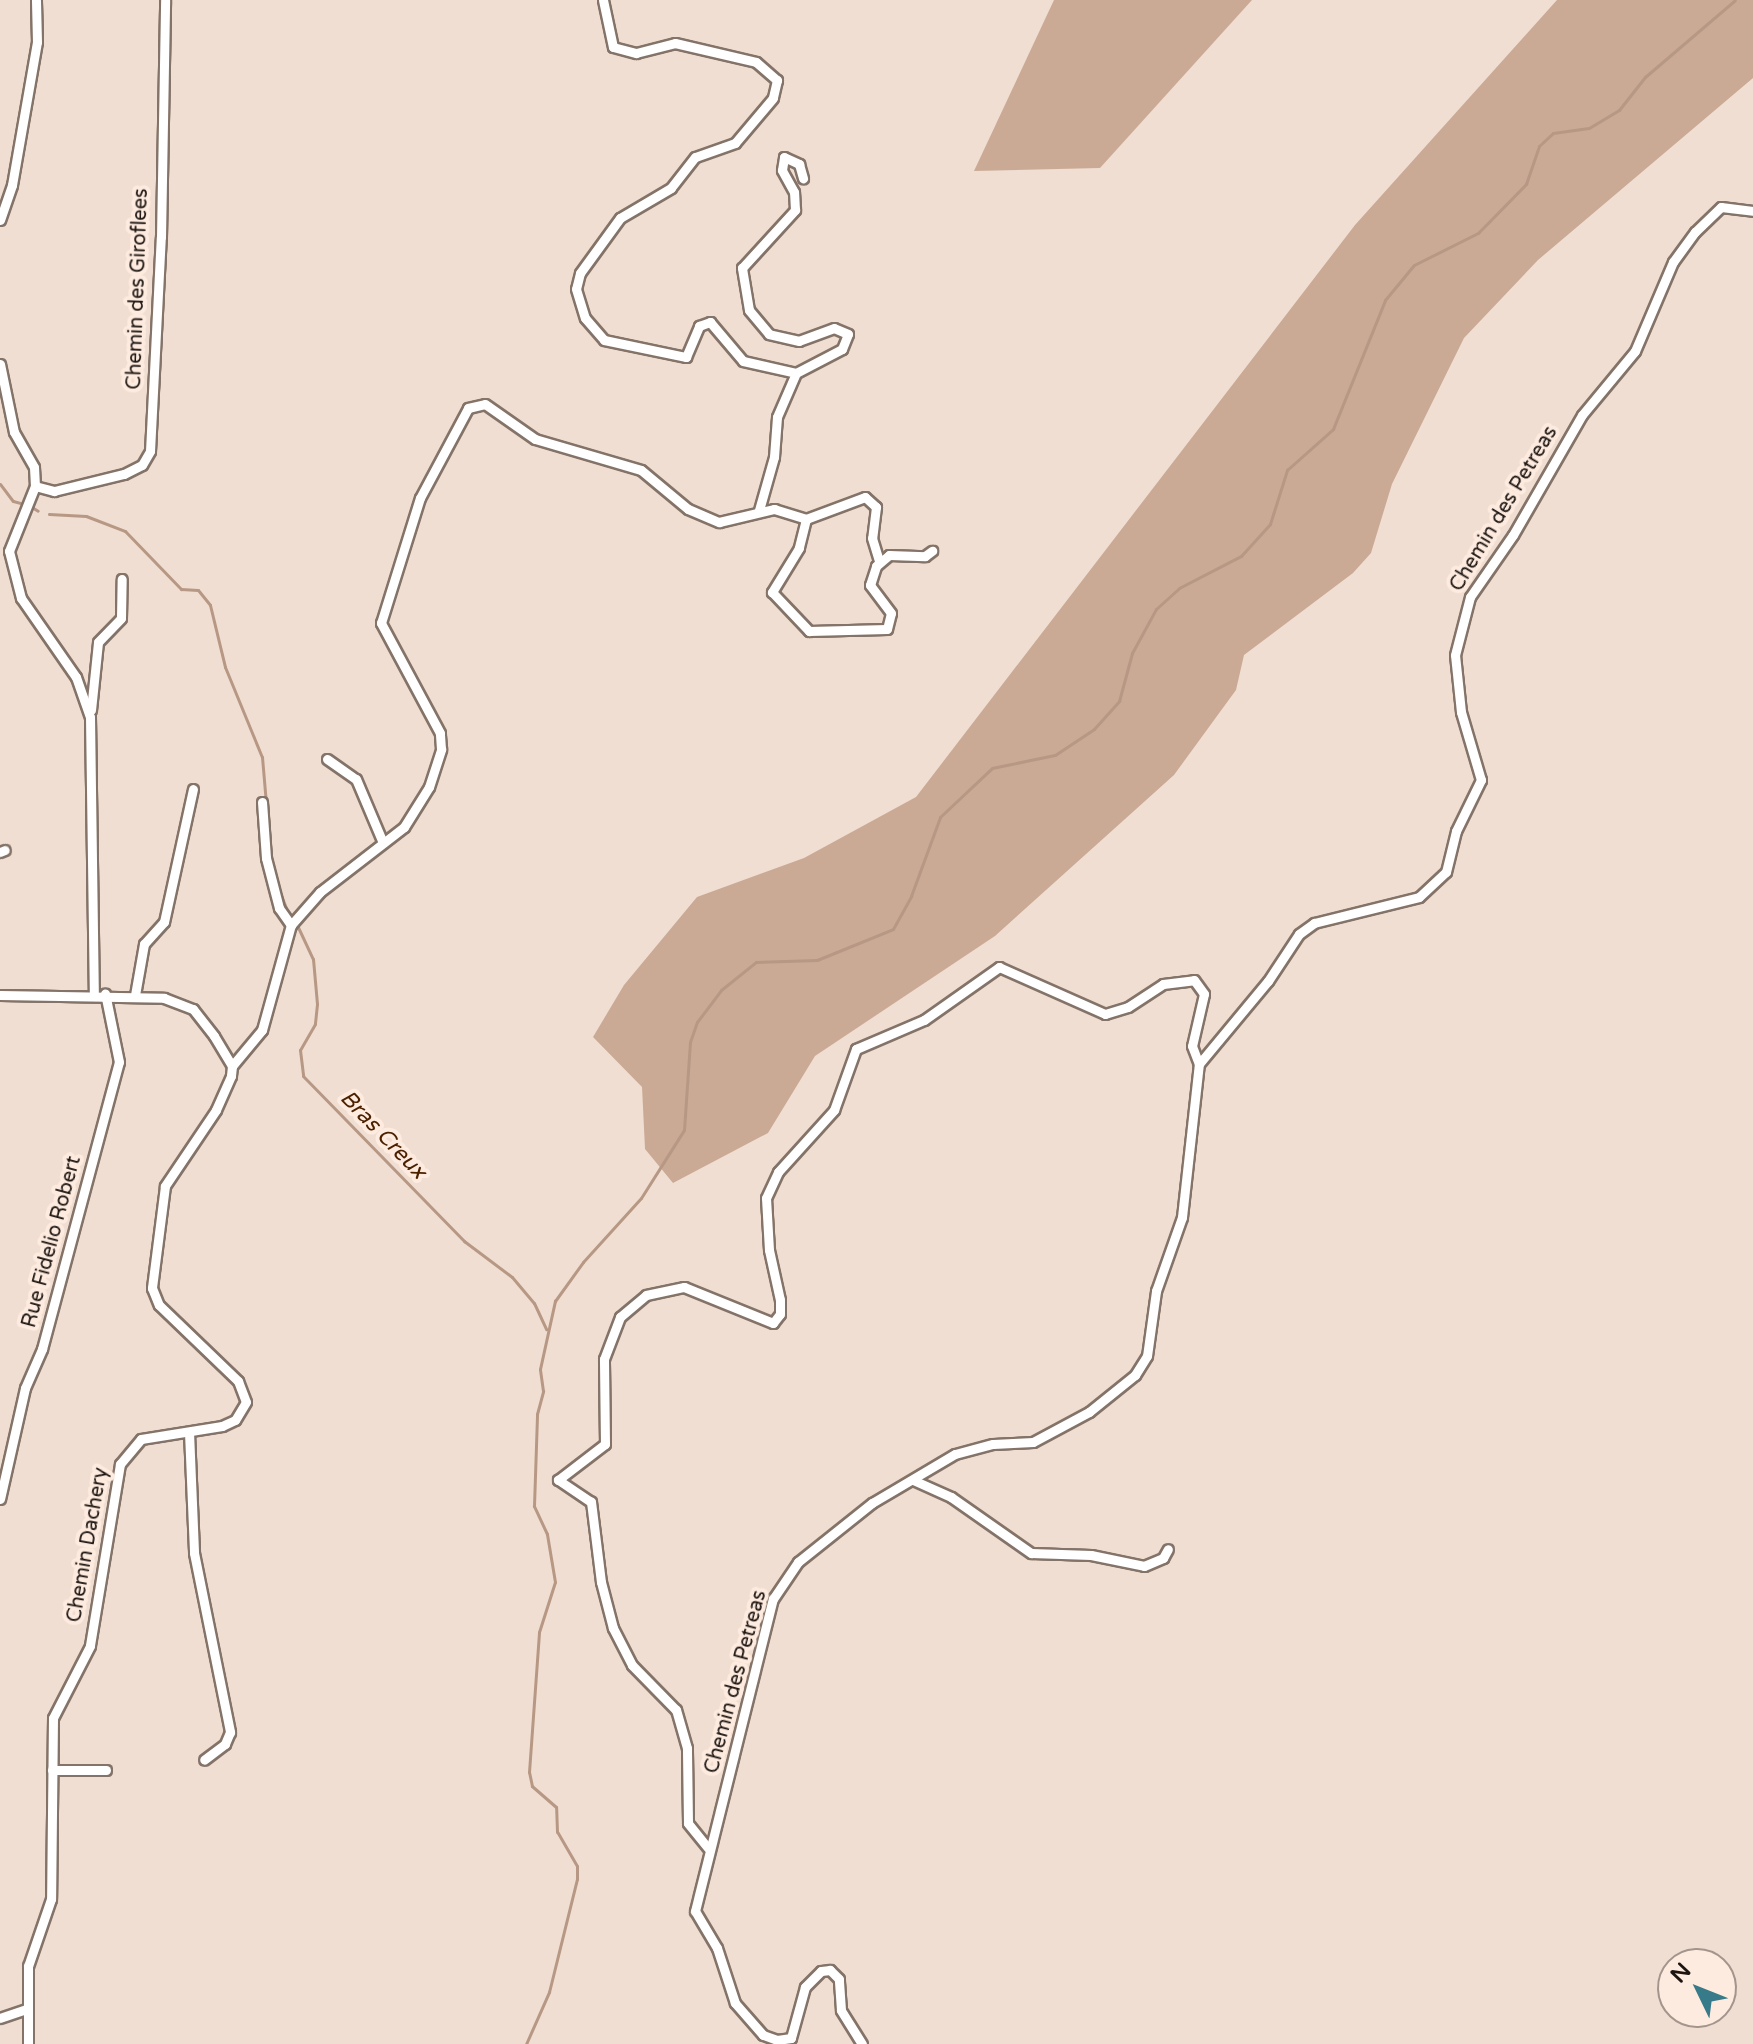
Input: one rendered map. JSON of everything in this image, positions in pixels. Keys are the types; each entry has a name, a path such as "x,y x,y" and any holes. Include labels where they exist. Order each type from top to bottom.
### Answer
{"street":[{"path":"0,220 12,185 37,42 36,0"},
{"name":"Chemin des Giroflees","path":"35,486 54,491 124,474 142,465 150,451 161,237 165,0"},
{"path":"603,0 610,42 626,53 667,42 756,62 773,74 776,90 735,143 695,157 671,188 630,208 609,230 577,282 585,318 604,340 686,357 699,326 710,322 743,361 796,373"},
{"path":"759,510 776,448 777,417 796,373 842,349 848,334 834,328 799,341 769,334 749,310 742,268 795,210 794,192 782,170 784,157 799,164 803,178"},
{"name":"Chemin des Petreas","path":"862,2044 841,2010 839,1979 830,1970 821,1971 805,1987 791,2038 777,2040 763,2035 735,2003 717,1948 695,1911 708,1848 773,1599 798,1562 872,1503 955,1454 993,1444 1033,1442 1089,1412 1135,1375 1147,1356 1156,1291 1182,1217 1199,1064 1268,981 1299,934 1314,923 1419,897 1446,872 1456,831 1481,780 1461,712 1455,655 1470,597 1513,535 1582,415 1635,351 1673,262 1695,232 1721,207 1753,211"},
{"path":"0,364 14,432 34,467 35,486 24,516 4,553 21,598 76,677 90,717"},
{"path":"0,995 135,995 193,1009 232,1066 262,1030 291,925 320,892 411,817 429,787 441,749 434,719 383,634 383,612 408,548 420,498 464,413 480,403 535,439 641,470 688,509 719,522 759,510 781,509 806,519 842,501 869,499 876,507 872,538 879,561 870,585 890,610 893,618 887,629 809,631 772,592 799,548 806,519"},
{"path":"879,561 889,555 907,558 932,551"},
{"path":"90,717 98,642 121,618 122,579"},
{"name":"Rue Fidelio Robert","path":"0,1499 25,1388 42,1349 119,1062 99,994 90,717"},
{"path":"327,759 356,779 383,843"},
{"path":"135,995 144,944 164,922 193,789"},
{"path":"262,802 266,858 279,908 291,925"},
{"path":"708,1848 688,1823 687,1748 676,1710 632,1665 613,1628 601,1582 591,1502 558,1480 605,1444 604,1359 612,1330 646,1295 684,1287 773,1323 780,1314 780,1300 769,1250 766,1198 778,1172 834,1110 856,1049 924,1020 999,967 1105,1014 1128,1007 1163,984 1194,980 1204,994 1192,1046 1199,1064"},
{"name":"Chemin Dachery","path":"28,2044 28,1966 51,1899 53,1718 90,1646 122,1456 147,1437 189,1432 235,1420 245,1407 246,1395 156,1300 151,1280 160,1201 172,1172 216,1110 232,1066"},
{"path":"189,1432 194,1553 230,1732 225,1744 204,1760"},
{"path":"913,1480 951,1497 1031,1553 1091,1555 1144,1566 1163,1558 1168,1549"},
{"path":"52,1770 106,1770"},
{"path":"0,2018 26,2009"}],"shaded area":[{"path":"1054,0 1252,0 1100,168 974,171"},
{"path":"1557,0 1753,0 1753,78 1538,260 1464,338 1392,484 1371,553 1353,573 1244,655 1236,690 1174,775 995,936 815,1056 768,1133 673,1183 645,1149 642,1087 593,1037 624,985 697,897 804,858 916,797 1355,225"}],"waterway":[{"path":"526,2044 549,1992 577,1879 577,1866 557,1832 556,1807 532,1786 529,1772 539,1632 555,1582 547,1534 534,1506 537,1414 543,1391 540,1369 555,1301 583,1262 641,1198 684,1130 690,1042 697,1022 721,990 756,962 817,960 893,929 911,896 940,817 992,768 1055,755 1094,729 1119,701 1132,653 1156,609 1179,588 1241,556 1270,524 1287,470 1333,429 1385,300 1414,265 1478,233 1526,184 1539,146 1553,133 1589,128 1619,110 1645,77 1735,0"},
{"name":"Bras Creux","path":"0,484 13,501 24,504"},
{"name":"Bras Creux","path":"30,506 38,511"},
{"name":"Bras Creux","path":"49,514 86,516 125,531 181,589 198,590 210,605 225,667 262,757 266,804"},
{"name":"Bras Creux","path":"276,882 288,913"},
{"name":"Bras Creux","path":"297,925 313,959 317,1004 315,1024 300,1050 303,1076 464,1241 512,1277 534,1303 546,1329"}]}
